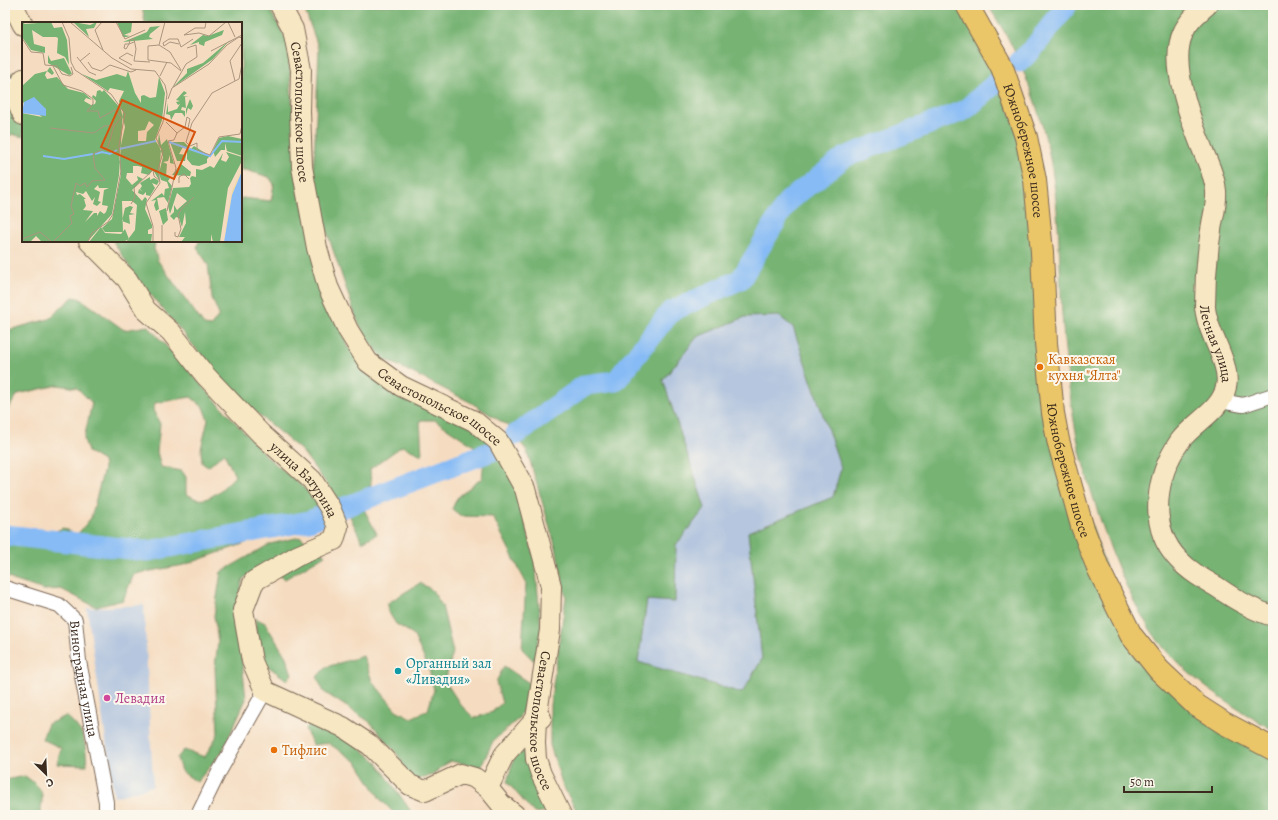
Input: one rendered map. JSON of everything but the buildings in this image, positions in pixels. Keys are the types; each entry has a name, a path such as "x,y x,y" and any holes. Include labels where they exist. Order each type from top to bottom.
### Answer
{"highway":[{"name":"Южнобережное шоссе","path":"966,5 1002,67 1026,137 1035,180 1042,245 1047,354 1054,420 1058,440 1082,526 1098,568 1132,635 1159,670 1196,705 1224,723 1273,749"},
{"name":"Южнобережное шоссе","path":"978,5 998,38 1014,69 1026,97 1039,138 1047,181 1054,252 1063,390 1081,476 1095,525 1110,564 1139,625 1160,658 1188,683 1239,722 1273,739"}],"main road":[{"path":"13,5 22,23"},
{"name":"Севастопольское шоссе","path":"280,5 293,29 300,70 302,167 317,248 328,287 348,330 368,362 401,386 474,421 498,441 525,489 551,586 550,630 540,718 535,743 536,759 541,774 561,815"},
{"path":"289,5 302,41 308,86 308,169 326,254 348,314 364,344 375,356 391,368 492,422 515,445 530,480 553,563 558,597 540,718 547,757 570,815"},
{"name":"Лесная улица","path":"1207,5 1193,18 1183,32 1178,47 1182,87 1202,148 1212,172 1216,189 1217,205 1211,229 1205,306 1206,318 1223,358 1227,386 1220,401 1212,411 1181,440 1172,454 1165,470 1158,494 1158,511 1160,525 1168,545 1177,558 1191,571 1238,601 1273,616"},
{"path":"20,107 22,88"},
{"name":"улица Батурина","path":"90,242 126,279 146,310 171,332 205,375 261,434 312,480 330,508 338,527 334,540 297,556 254,581 244,610 252,660 265,691"},
{"path":"265,691 343,727 360,738 370,745 410,785 425,790 461,774 475,778 488,788 501,804 515,815"},
{"path":"488,788 504,755 540,718"}],"street":[{"path":"5,79 20,107"},
{"path":"1220,401 1243,405 1273,395"},
{"name":"Виноградная улица","path":"5,588 59,605 74,620 79,661 106,809"},
{"path":"198,815 218,772 265,691"},
{"path":"106,809 114,811 115,815"}],"shaded area":[{"path":"779,316 793,327 841,468 833,497 748,532 762,659 742,694 638,662 647,600 675,602 676,545 705,508 663,380 697,337 745,317"},
{"path":"144,605 153,786 114,797 87,608"}],"green space":[{"path":"142,5 267,5 288,42 298,188 347,346 380,385 479,429 506,454 535,559 541,629 534,661 522,649 526,583 493,517 461,516 452,509 457,498 482,478 484,460 474,446 435,420 420,420 422,455 402,446 370,469 371,485 357,496 377,534 362,542 349,514 302,451 234,394 136,277 114,242 155,242 154,249 158,261 204,325 211,326 219,315 212,298 208,264 197,248 199,242 242,242 242,198 271,201 274,184 269,177 242,170 242,22 145,22"},
{"path":"303,5 960,5 986,46 1025,153 1047,391 1129,637 1273,757 1273,815 579,815 563,786 550,745 550,705 566,597 556,548 527,451 507,425 470,402 383,358 365,336 357,320 331,244 313,184 319,49","holes":["779,316 793,327 841,468 833,497 748,532 762,659 742,693 638,662 647,600 675,602 676,545 705,508 663,380 697,337 745,317"]},
{"path":"988,5 1273,5 1273,730 1219,697 1194,678 1171,656 1141,615 1116,562 1089,484 1077,438 1063,329 1057,210 1048,148 1036,105 1026,77 1007,36"},
{"path":"5,70 14,74 19,92 22,88 22,137 12,134 5,140"},
{"path":"73,297 81,299 124,330 148,326 266,456 316,498 318,506 308,515 243,544 184,565 134,574 123,600 96,607 61,589 44,590 13,580 5,575 5,535 6,537 25,544 63,528 77,535 91,518 104,469 103,461 88,452 84,439 92,403 77,388 58,385 18,394 5,414 5,331 49,319","holes":["191,397 203,407 208,420 201,449 202,463 208,467 224,453 235,476 218,492 208,498 196,499 186,494 186,477 182,471 161,467 157,452 160,424 153,410 155,403"]},
{"path":"300,537 325,555 285,579 260,566 243,579 236,607 246,699 222,752 197,782 181,771 177,758 184,750 205,757 218,734 215,667 218,642 214,616 221,572 270,544"},
{"path":"420,583 432,590 442,606 453,652 445,681 460,704 474,718 492,712 502,703 496,682 504,666 532,685 527,702 518,719 493,741 481,767 450,761 432,775 412,781 398,755 370,722 324,692 317,677 326,667 363,656 372,681 396,710 411,718 428,710 434,690 429,669 413,634 396,624 388,611 388,603"},
{"path":"255,618 265,623 286,657 292,674 287,680 258,659"},
{"path":"66,716 81,732 85,744 87,765 57,764 61,748 42,739 48,724"},
{"path":"311,723 330,725 376,761 410,810 409,815 396,815 381,800 357,762 328,743 313,745 305,729"},
{"path":"527,749 550,811 534,813 507,782 514,758"},
{"path":"25,776 39,788 41,792 42,801 40,815 5,815 5,780"}],"waterway":[{"path":"1019,62 1032,50 1067,5"},
{"path":"515,435 585,385 616,381 670,312 741,279 788,201 845,157 965,110 999,80"},
{"path":"342,508 495,450"},
{"path":"5,535 148,551 309,521 322,516"}],"place":[{"name":"Кавказская кухня \"Ялта\"","path":"1040,367"},
{"name":"Органный зал «Ливадия»","path":"398,671"},
{"name":"Левадия","path":"107,698"},
{"name":"Тифлис","path":"274,750"}]}
